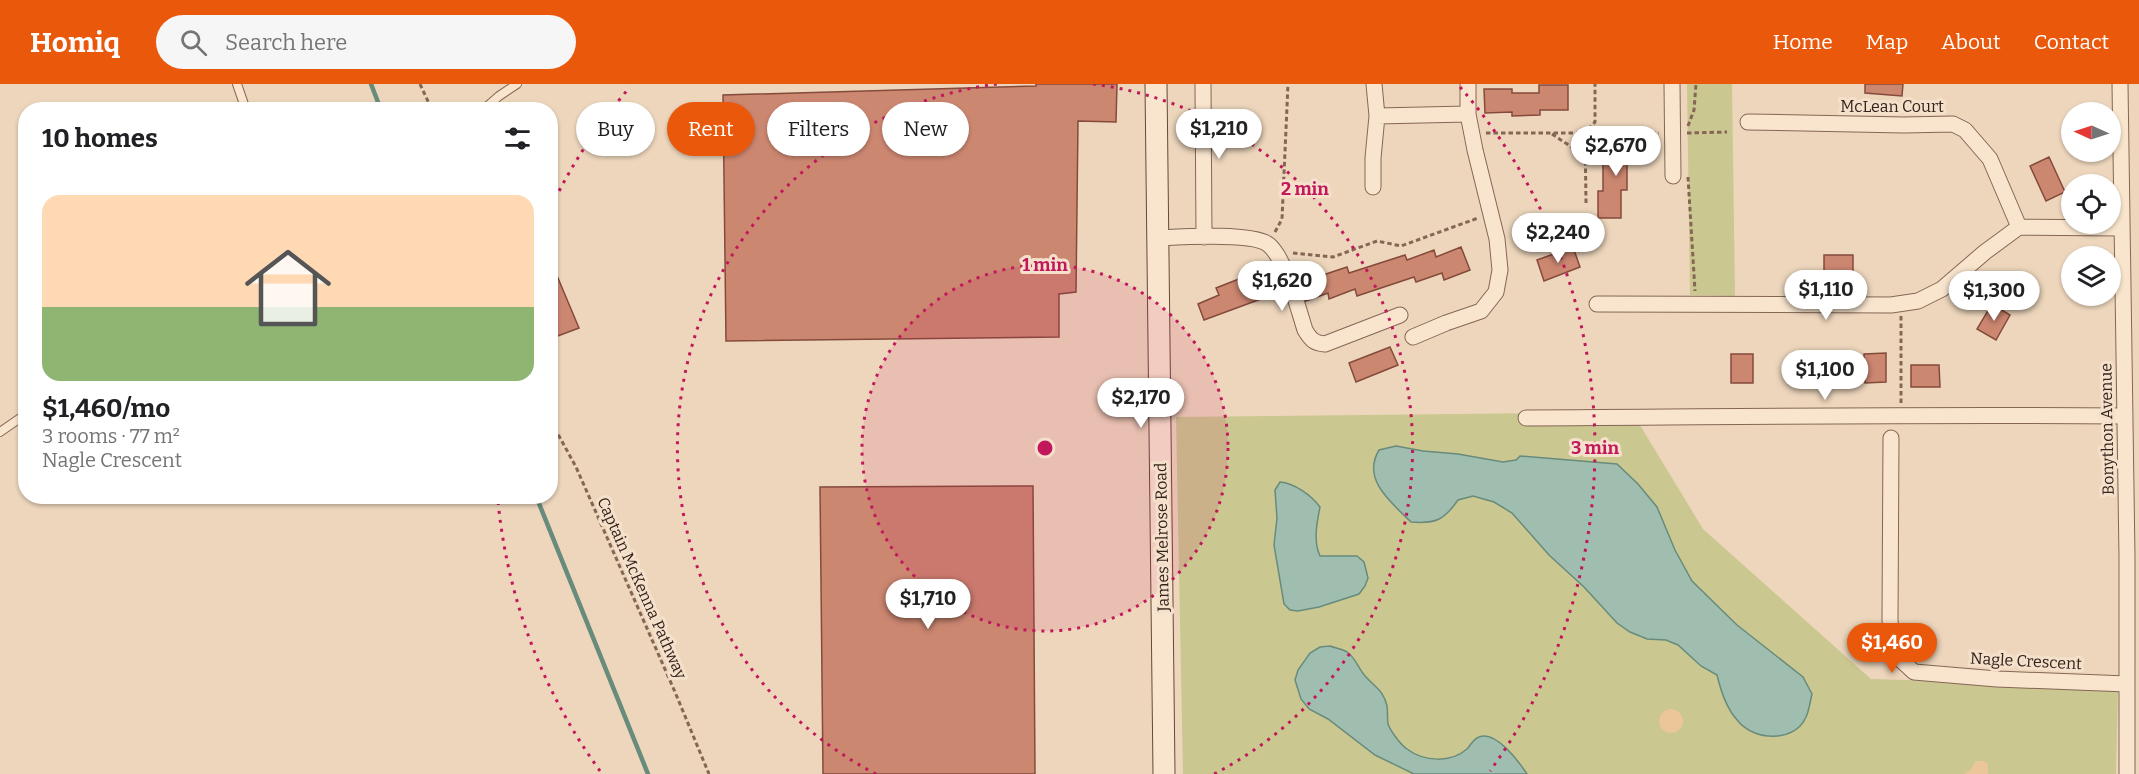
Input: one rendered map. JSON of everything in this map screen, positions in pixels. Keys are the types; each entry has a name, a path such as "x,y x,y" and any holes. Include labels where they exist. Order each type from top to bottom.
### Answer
{"street":[{"name":"James Melrose Road","path":"1156,84 1164,774"},
{"path":"1203,84 1204,237"},
{"path":"1372,187 1377,116 1374,84"},
{"path":"1413,337 1481,311 1496,292 1500,270 1497,239 1468,114 1468,84"},
{"path":"1672,84 1679,133 1681,176"},
{"name":"Bonython Avenue","path":"2120,84 2121,174"},
{"path":"1377,116 1468,114"},
{"name":"McLean Court","path":"1748,122 1953,124 1965,130 1990,159 2019,227"},
{"path":"1597,304 1901,303 1918,301 1942,289 1985,252 2019,227 2061,227"},
{"name":"Bonython Avenue","path":"2121,228 2124,416 2133,557 2127,684 2127,774"},
{"path":"1158,238 1255,239 1268,244 1279,258 1305,330 1316,344 1325,344 1400,315"},
{"path":"1526,418 1989,414 2124,416"},
{"name":"Nagle Crescent","path":"1891,438 1890,620 1892,640 1902,661 1914,672 1997,679 2127,684"}],"lane":[{"path":"237,84 243,102"},
{"path":"492,102 517,84"},
{"path":"0,432 18,420"}],"path":[{"path":"420,84 428,102"},
{"path":"1268,244 1282,219 1288,84"},
{"path":"1586,203 1585,133 1595,122 1595,84"},
{"path":"1679,133 1694,110 1696,84"},
{"path":"1472,132 1727,132"},
{"path":"1551,133 1585,156"},
{"path":"1679,133 1686,143"},
{"path":"1681,176 1696,304"},
{"path":"1279,258 1290,252 1333,257 1377,241 1401,246 1491,213"},
{"path":"1901,303 1901,416"},
{"name":"Captain McKenna Pathway","path":"558,434 576,467 709,774"}],"shaded area":[{"path":"1687,84 1732,84 1735,296 1690,295"},
{"path":"1632,412 1703,529 1871,679 2118,686 2116,774 1183,774 1176,417"},
{"path":"1396,446 1503,462 1516,460 1520,456 1617,464 1657,507 1675,550 1692,581 1737,625 1803,677 1812,694 1807,715 1801,725 1784,735 1774,736 1745,728 1727,705 1717,675 1701,666 1678,645 1666,640 1647,639 1630,632 1617,623 1584,587 1549,555 1512,513 1494,502 1473,496 1458,500 1439,519 1411,522 1381,490 1374,471 1374,461 1379,450"},
{"path":"1280,482 1302,490 1320,507 1316,538 1320,556 1357,556 1364,562 1368,578 1359,594 1298,611 1290,610 1284,604 1274,545 1277,518 1275,490"},
{"path":"1330,646 1350,655 1381,693 1386,701 1389,727 1407,749 1421,756 1445,759 1461,754 1475,739 1486,736 1500,742 1527,774 1414,774 1375,755 1328,719 1309,709 1301,699 1295,680 1298,670 1310,653 1320,647"}],"sand":[{"path":"1671,709 1680,712 1683,721 1680,730 1671,733 1662,730 1659,721 1662,712"},
{"path":"1976,761 1984,761 1988,764 1988,774 1964,774 1970,770"}],"building":[{"path":"1036,84 1117,84 1116,122 1078,121 1076,292 1059,294 1059,337 726,341 724,156 755,156 755,102 723,102 723,95 1036,86"},
{"path":"1865,84 1903,84 1902,96 1865,93"},
{"path":"1539,85 1568,85 1568,110 1540,110 1540,115 1512,116 1512,112 1485,113 1484,89 1512,89 1512,93 1539,93"},
{"path":"1610,136 1634,136 1634,163 1627,163 1627,190 1621,190 1621,218 1598,218 1598,191 1603,191 1603,162 1610,162"},
{"path":"2049,157 2061,183 2061,194 2046,201 2030,166"},
{"path":"1461,247 1470,270 1444,280 1442,273 1416,282 1414,277 1357,296 1355,289 1329,299 1328,293 1306,301 1299,279 1318,271 1320,276 1347,267 1349,273 1405,255 1407,260 1434,250 1436,257"},
{"path":"1573,247 1580,267 1544,281 1537,260"},
{"path":"1824,255 1853,255 1853,277 1824,277"},
{"path":"1267,268 1277,293 1204,320 1198,304 1219,295 1216,288"},
{"path":"558,278 579,328 558,336"},
{"path":"1992,304 2010,315 1996,340 1977,329"},
{"path":"1390,347 1398,365 1356,382 1349,363"},
{"path":"1886,353 1886,382 1865,383 1864,354"},
{"path":"1731,354 1753,354 1753,383 1731,383"},
{"path":"1911,365 1939,365 1940,387 1911,387"},
{"path":"1033,486 1035,774 823,774 820,487"}],"waterway":[{"path":"371,84 378,102"},
{"path":"539,504 648,774"}]}
